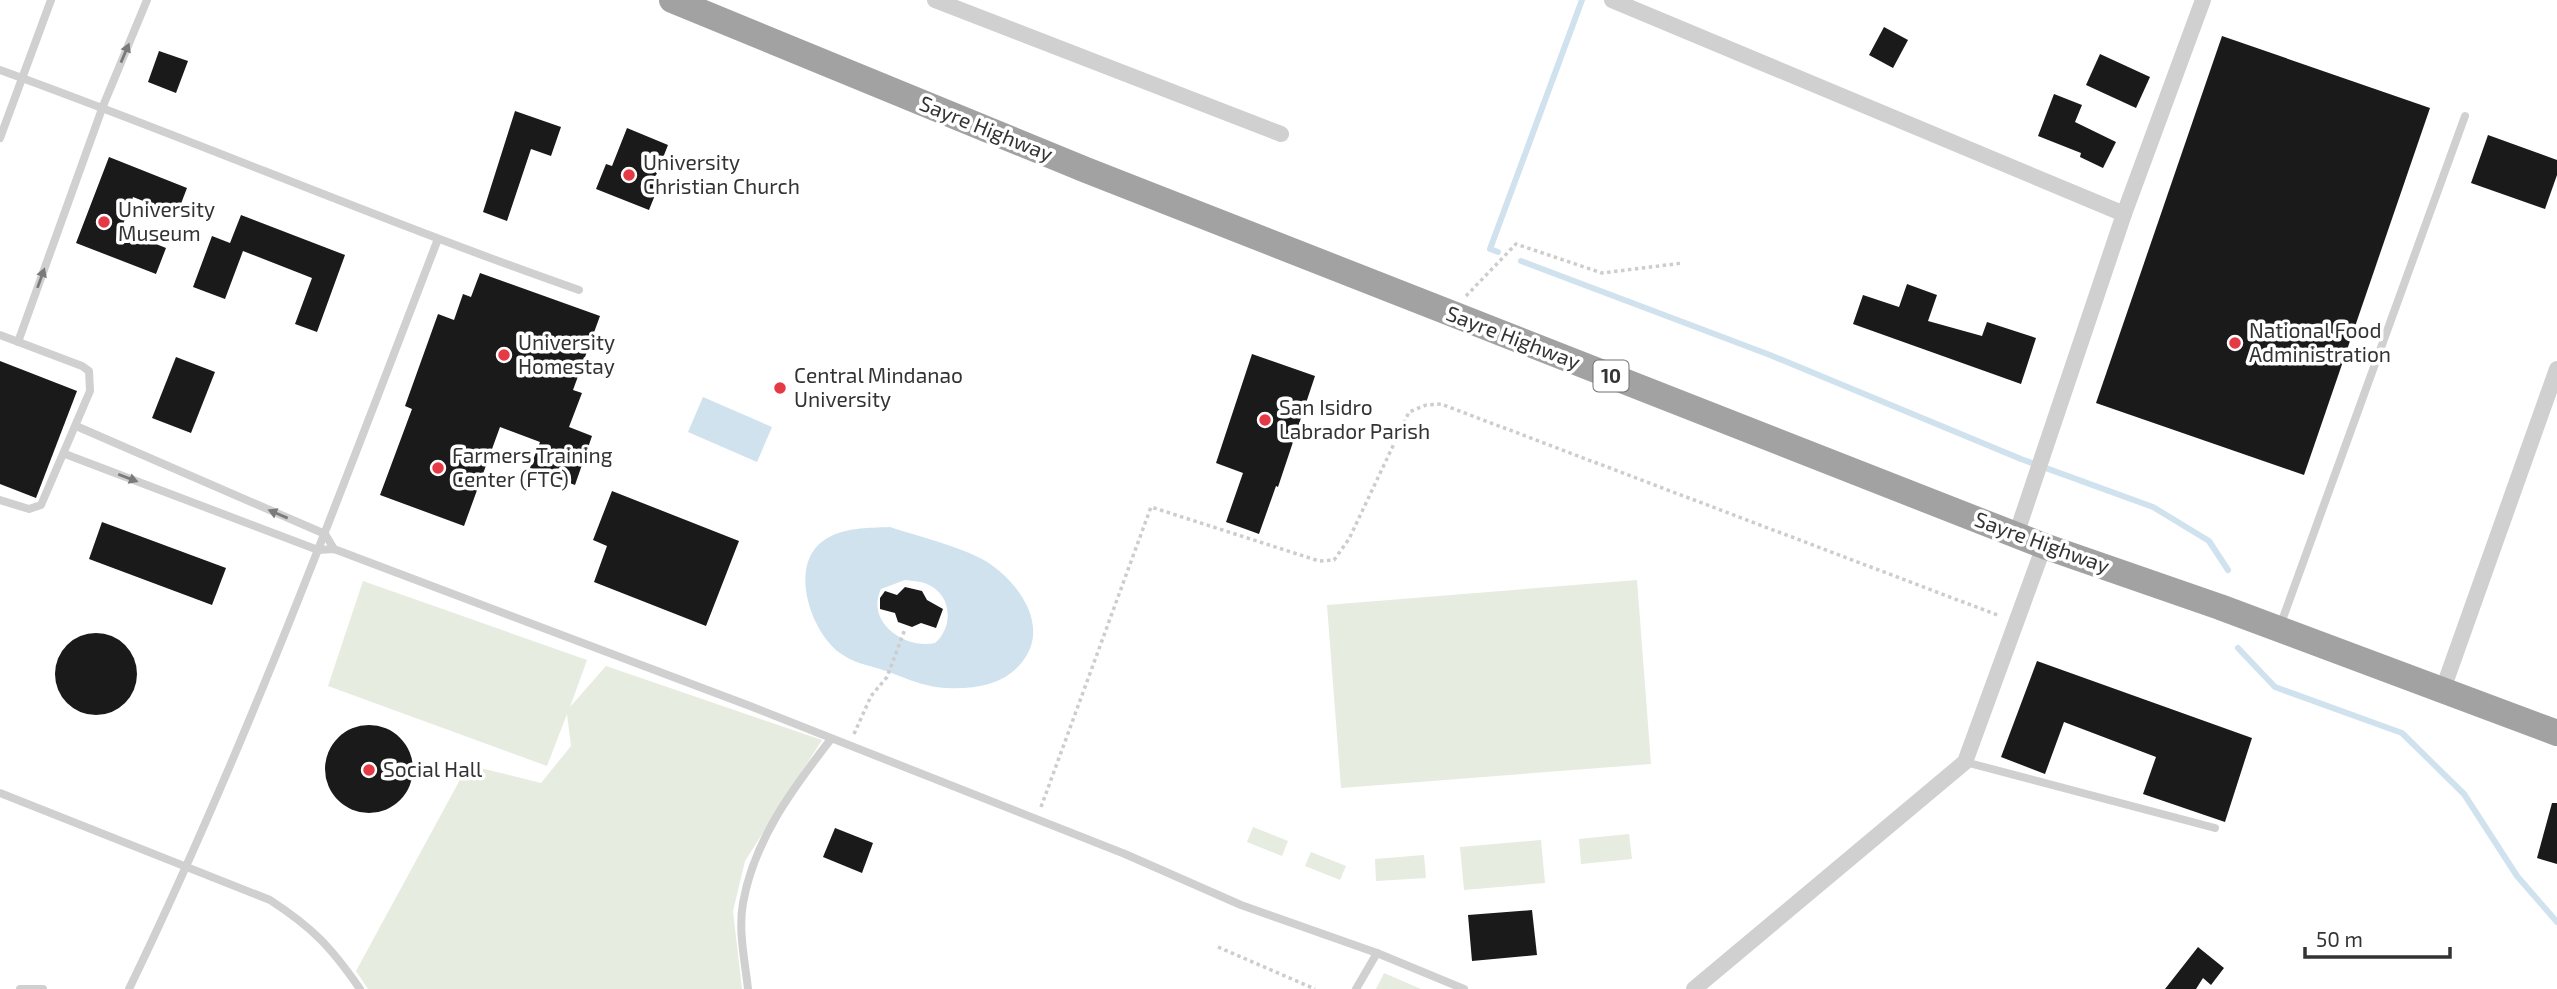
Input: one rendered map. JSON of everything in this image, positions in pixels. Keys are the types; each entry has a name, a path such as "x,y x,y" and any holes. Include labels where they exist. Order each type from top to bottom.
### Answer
{"highway":[{"name":"Sayre Highway","path":"672,0 1086,170 2044,546 2279,629 2557,733"}],"street":[{"path":"935,0 1281,134"},
{"path":"1612,0 2123,214"},
{"path":"2016,535 2123,214 2203,0"},
{"path":"2443,689 2557,369"},
{"path":"1694,989 1965,762 2044,546"}],"lane":[{"path":"0,138 51,0"},
{"path":"18,342 103,106 146,0"},
{"path":"0,69 103,106 438,239 579,290"},
{"path":"2279,629 2465,116"},
{"path":"129,989 189,866 325,534 438,239"},
{"path":"0,335 89,371 90,391 41,505 29,509 0,500"},
{"path":"76,426 325,534 334,549"},
{"path":"65,454 318,550 334,549 831,739 1241,905 1377,953 1464,989"},
{"path":"748,989 742,936 743,905 754,863 786,797 831,739"},
{"path":"1965,762 2215,828"},
{"path":"0,793 270,900 304,922 332,949 360,989"},
{"path":"1356,989 1377,953"},
{"path":"20,989 43,989"}],"path":[{"path":"1450,313 1516,244 1602,273 1684,263"},
{"path":"1036,820 1151,507 1319,561 1334,560 1349,539 1409,412 1426,405 1441,404 2015,621"},
{"path":"849,746 871,696 887,677 905,629"},
{"path":"1218,947 1315,989"}],"shaded area":[{"path":"1637,580 1651,764 1341,788 1327,605"},
{"path":"363,581 587,660 570,707 606,666 822,740 745,861 733,911 742,989 368,989 356,971 468,765 541,783 571,746 567,714 547,766 328,686"},
{"path":"1253,827 1288,841 1282,856 1247,842"},
{"path":"1629,834 1632,859 1581,864 1579,839"},
{"path":"1541,840 1545,883 1464,890 1460,847"},
{"path":"1311,852 1346,866 1340,880 1305,866"},
{"path":"1424,855 1426,878 1376,881 1375,859"},
{"path":"1384,973 1421,989 1376,989"}],"water":[{"path":"703,397 772,427 757,462 688,432"},
{"path":"890,527 980,558 1015,587 1024,600 1033,629 1032,644 1019,666 1005,677 989,684 961,688 938,687 854,661 830,643 820,630 807,599 805,582 812,552 823,541 838,533","holes":["905,580 924,583 935,589 946,603 948,611 945,628 935,643 923,644 901,638 883,622 878,612 877,601 881,589"]}],"building":[{"path":"1884,27 1908,40 1893,68 1869,55"},
{"path":"2222,36 2430,108 2304,475 2096,403"},
{"path":"159,51 188,61 176,93 148,82"},
{"path":"2100,54 2150,77 2136,108 2086,85"},
{"path":"2054,94 2082,105 2075,122 2116,142 2103,168 2080,157 2081,153 2038,136"},
{"path":"515,111 561,127 551,156 531,149 507,221 483,212"},
{"name":"University Christian Church","path":"627,128 668,145 653,183 659,185 649,210 596,189 606,164 612,166"},
{"path":"2488,135 2557,160 2557,175 2545,209 2471,183"},
{"name":"University Museum","path":"109,157 187,188 177,214 133,197 121,230 166,248 156,274 76,243"},
{"path":"241,215 345,255 317,332 295,324 312,278 243,251 225,299 193,287 212,236 230,243"},
{"name":"University Homestay","path":"480,273 600,316 573,390 582,393 569,427 592,436 575,485 530,468 540,442 500,427 464,526 380,495 412,409 405,406 438,314 454,320 463,294 471,297"},
{"path":"1907,284 1937,295 1928,321 1982,336 1987,322 2036,338 2021,384 1853,324 1863,295 1899,307"},
{"name":"San Isidro Labrador Parish","path":"1252,354 1315,376 1278,487 1276,486 1259,534 1226,522 1243,473 1216,463"},
{"path":"176,357 215,372 191,433 152,418"},
{"path":"0,361 77,391 36,498 0,484"},
{"path":"612,491 739,541 706,626 594,582 607,546 593,540"},
{"path":"102,522 226,568 212,605 89,559"},
{"path":"905,587 922,591 927,600 943,609 936,628 921,623 912,627 898,622 895,613 880,609 880,598 885,591 897,595"},
{"path":"96,633 112,636 125,645 134,658 137,674 134,690 125,703 112,712 96,715 80,712 67,703 58,690 55,674 58,658 67,645 80,636"},
{"path":"2037,661 2252,738 2225,822 2143,794 2156,757 2064,722 2045,774 2001,757"},
{"name":"Social Hall","path":"360,725 378,725 394,732 406,744 413,760 413,778 406,794 394,806 378,813 360,813 344,806 332,794 325,778 325,760 332,744 344,732"},
{"path":"2552,803 2557,803 2557,864 2537,858"},
{"path":"835,828 873,843 862,873 823,857"},
{"path":"1532,910 1537,955 1472,961 1468,915"},
{"path":"2198,947 2224,968 2211,985 2203,978 2196,989 2165,989"}],"waterway":[{"path":"1498,252 1490,249 1582,0"},
{"path":"1521,261 1770,355 2021,459 2153,507 2209,541 2228,570"},
{"path":"2238,648 2275,687 2402,733 2464,794 2517,876 2557,922"}],"place":[{"name":"University Christian Church","path":"629,175"},
{"name":"University Museum","path":"104,222"},
{"name":"National Food Administration","path":"2235,343"},
{"name":"University Homestay","path":"504,355"},
{"name":"Central Mindanao University","path":"780,388"},
{"name":"San Isidro Labrador Parish","path":"1265,420"},
{"name":"Farmers Training Center (FTC)","path":"438,468"},
{"name":"Social Hall","path":"369,770"}]}
